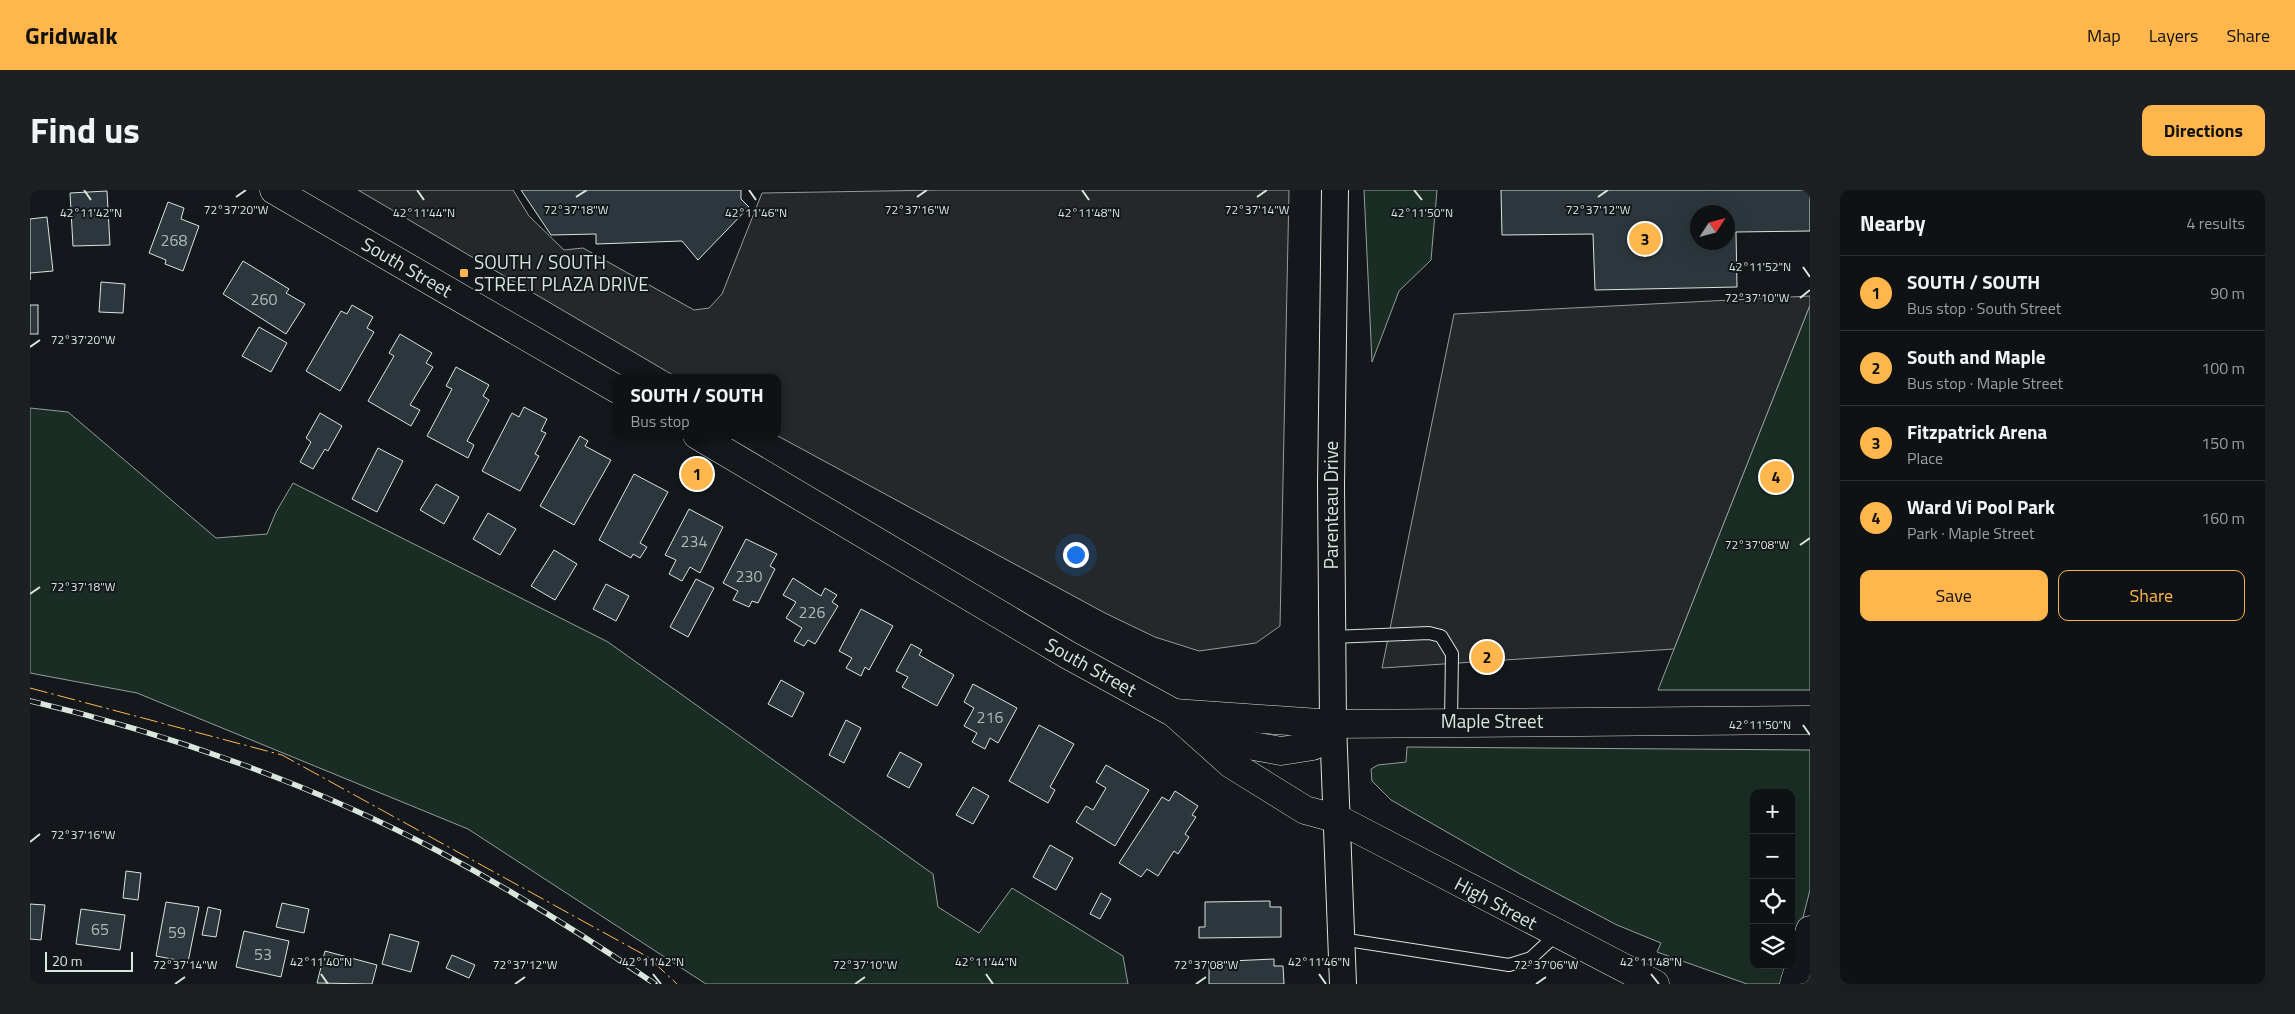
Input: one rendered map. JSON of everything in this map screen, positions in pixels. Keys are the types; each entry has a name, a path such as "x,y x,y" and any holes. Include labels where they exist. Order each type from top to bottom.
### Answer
{"main road":[{"name":"South Street","path":"274,190 613,387"},
{"name":"South Street","path":"703,439 1068,655 1174,713 1231,764 1305,810 1338,819"},
{"path":"1174,713 1231,742 1281,751 1313,746 1333,724"},
{"name":"Maple Street","path":"1333,724 1451,721 1810,720"},
{"name":"High Street","path":"1338,819 1655,984"},
{"path":"1794,984 1810,930"}],"street":[{"name":"Parenteau Drive","path":"1334,190 1331,485 1333,724 1338,819"},
{"path":"1338,819 1343,984"}],"lane":[{"path":"1332,637 1429,633 1441,636 1452,654 1451,721"},
{"path":"1341,939 1509,965 1531,958 1557,934"}],"green space":[{"path":"1364,190 1437,190 1431,260 1399,291 1372,362"},
{"path":"1810,305 1810,690 1658,690 1674,649"},
{"path":"30,408 68,412 216,538 267,534 276,512 293,483 608,642 933,874 938,907 979,933 1012,888 1123,956 1128,984 706,984 468,829 137,693 30,673"},
{"path":"1407,747 1810,750 1810,890 1795,948 1795,789 1750,789 1750,969 1790,969 1786,984 1747,984 1657,952 1661,943 1617,925 1520,874 1391,800 1372,781 1371,769 1378,765 1406,762"}],"shaded area":[{"path":"358,190 513,190 529,216 564,250 583,248 694,310 709,308 722,294 762,193 942,190 1289,190 1280,626 1256,643 1199,651 1155,637 1105,613 781,438 781,374 671,374"},
{"path":"1810,296 1810,305 1674,649 1382,668 1454,314"}],"building":[{"path":"521,190 741,190 741,199 749,207 698,260 682,241 596,244 596,234 551,235"},
{"path":"1501,190 1810,190 1810,231 1736,232 1737,287 1595,290 1593,234 1502,235"},
{"path":"107,191 110,245 73,246 70,193"},
{"path":"168,202 184,208 181,219 199,226 183,271 165,264 166,260 149,253"},
{"path":"47,217 53,271 30,273 30,219"},
{"path":"243,261 289,289 286,293 305,304 286,334 223,294"},
{"path":"101,282 125,284 123,313 99,312"},
{"path":"30,305 38,305 38,334 30,334"},
{"path":"352,305 373,317 367,328 374,332 340,391 306,371 341,311 347,314"},
{"path":"259,327 287,343 271,372 242,356"},
{"path":"400,334 432,353 426,363 433,367 410,405 420,410 411,426 368,401 394,356 389,353"},
{"path":"456,367 489,385 483,396 489,400 467,441 474,445 468,458 427,436 452,389 446,386"},
{"path":"524,407 547,419 541,431 546,433 535,454 539,456 520,491 482,471 512,413 519,417"},
{"path":"320,413 342,426 328,451 325,449 313,469 300,462 311,442 306,438"},
{"path":"580,436 588,441 585,446 611,460 574,525 540,506"},
{"path":"378,448 403,461 377,512 352,499"},
{"path":"634,474 668,492 640,543 647,547 640,558 633,554 631,558 599,540"},
{"path":"436,484 459,497 444,524 420,510"},
{"path":"689,509 723,527 700,573 690,567 682,581 669,574 676,560 665,555"},
{"path":"488,513 516,529 500,555 473,539"},
{"path":"746,539 777,554 770,566 775,569 758,603 752,601 749,607 733,600 738,591 723,583"},
{"path":"554,550 577,564 555,600 531,586"},
{"path":"793,578 821,596 825,588 837,595 832,602 838,606 815,644 808,640 804,646 794,641 802,628 786,618 796,602 783,595"},
{"path":"696,579 714,588 688,637 670,627"},
{"path":"606,584 629,596 616,621 593,609"},
{"path":"861,609 893,626 869,670 865,667 861,676 846,668 852,658 839,651"},
{"path":"911,644 922,650 919,655 954,675 937,706 902,687 908,677 896,671"},
{"path":"781,680 804,693 792,717 768,704"},
{"path":"973,684 1017,708 998,743 990,738 985,749 972,742 977,733 964,726 974,708 964,702"},
{"path":"846,720 861,728 844,763 829,755"},
{"path":"1039,725 1074,744 1050,787 1055,790 1048,803 1009,781"},
{"path":"900,752 922,764 909,788 887,776"},
{"path":"1106,765 1149,790 1115,846 1076,822 1086,806 1093,810 1106,788 1096,782"},
{"path":"973,787 989,796 973,824 956,815"},
{"path":"1175,791 1198,806 1192,815 1196,817 1185,834 1189,837 1178,854 1174,851 1158,876 1147,869 1141,877 1119,863 1162,797 1169,801"},
{"path":"1050,845 1073,858 1056,890 1033,877"},
{"path":"126,871 141,873 138,900 123,898"},
{"path":"1101,893 1111,899 1100,919 1090,914"},
{"path":"1270,901 1270,907 1281,907 1281,937 1199,938 1199,927 1205,927 1205,902"},
{"path":"166,902 199,907 188,962 156,956"},
{"path":"282,903 309,909 304,933 276,927"},
{"path":"30,904 45,905 41,940 30,939"},
{"path":"208,907 221,910 216,937 202,935"},
{"path":"81,909 125,915 120,950 76,944"},
{"path":"244,931 289,941 281,977 236,967"},
{"path":"390,934 419,942 411,972 382,964"},
{"path":"325,951 377,965 372,984 317,983"},
{"path":"452,955 475,965 469,978 446,968"},
{"path":"1274,959 1274,966 1283,966 1284,984 1209,984 1209,962"}],"railway":[{"path":"30,701 82,714 187,745 239,763 341,804 438,851 494,882 575,931 655,984"}],"power":[{"path":"30,688 282,755 648,957 677,984"}],"place":[{"name":"Fitzpatrick Arena","path":"1645,239"},
{"name":"SOUTH / SOUTH STREET PLAZA DRIVE","path":"464,273"},
{"name":"SOUTH / SOUTH","path":"697,474"},
{"name":"Ward Vi Pool Park","path":"1776,477"},
{"name":"South and Maple","path":"1487,657"}]}
